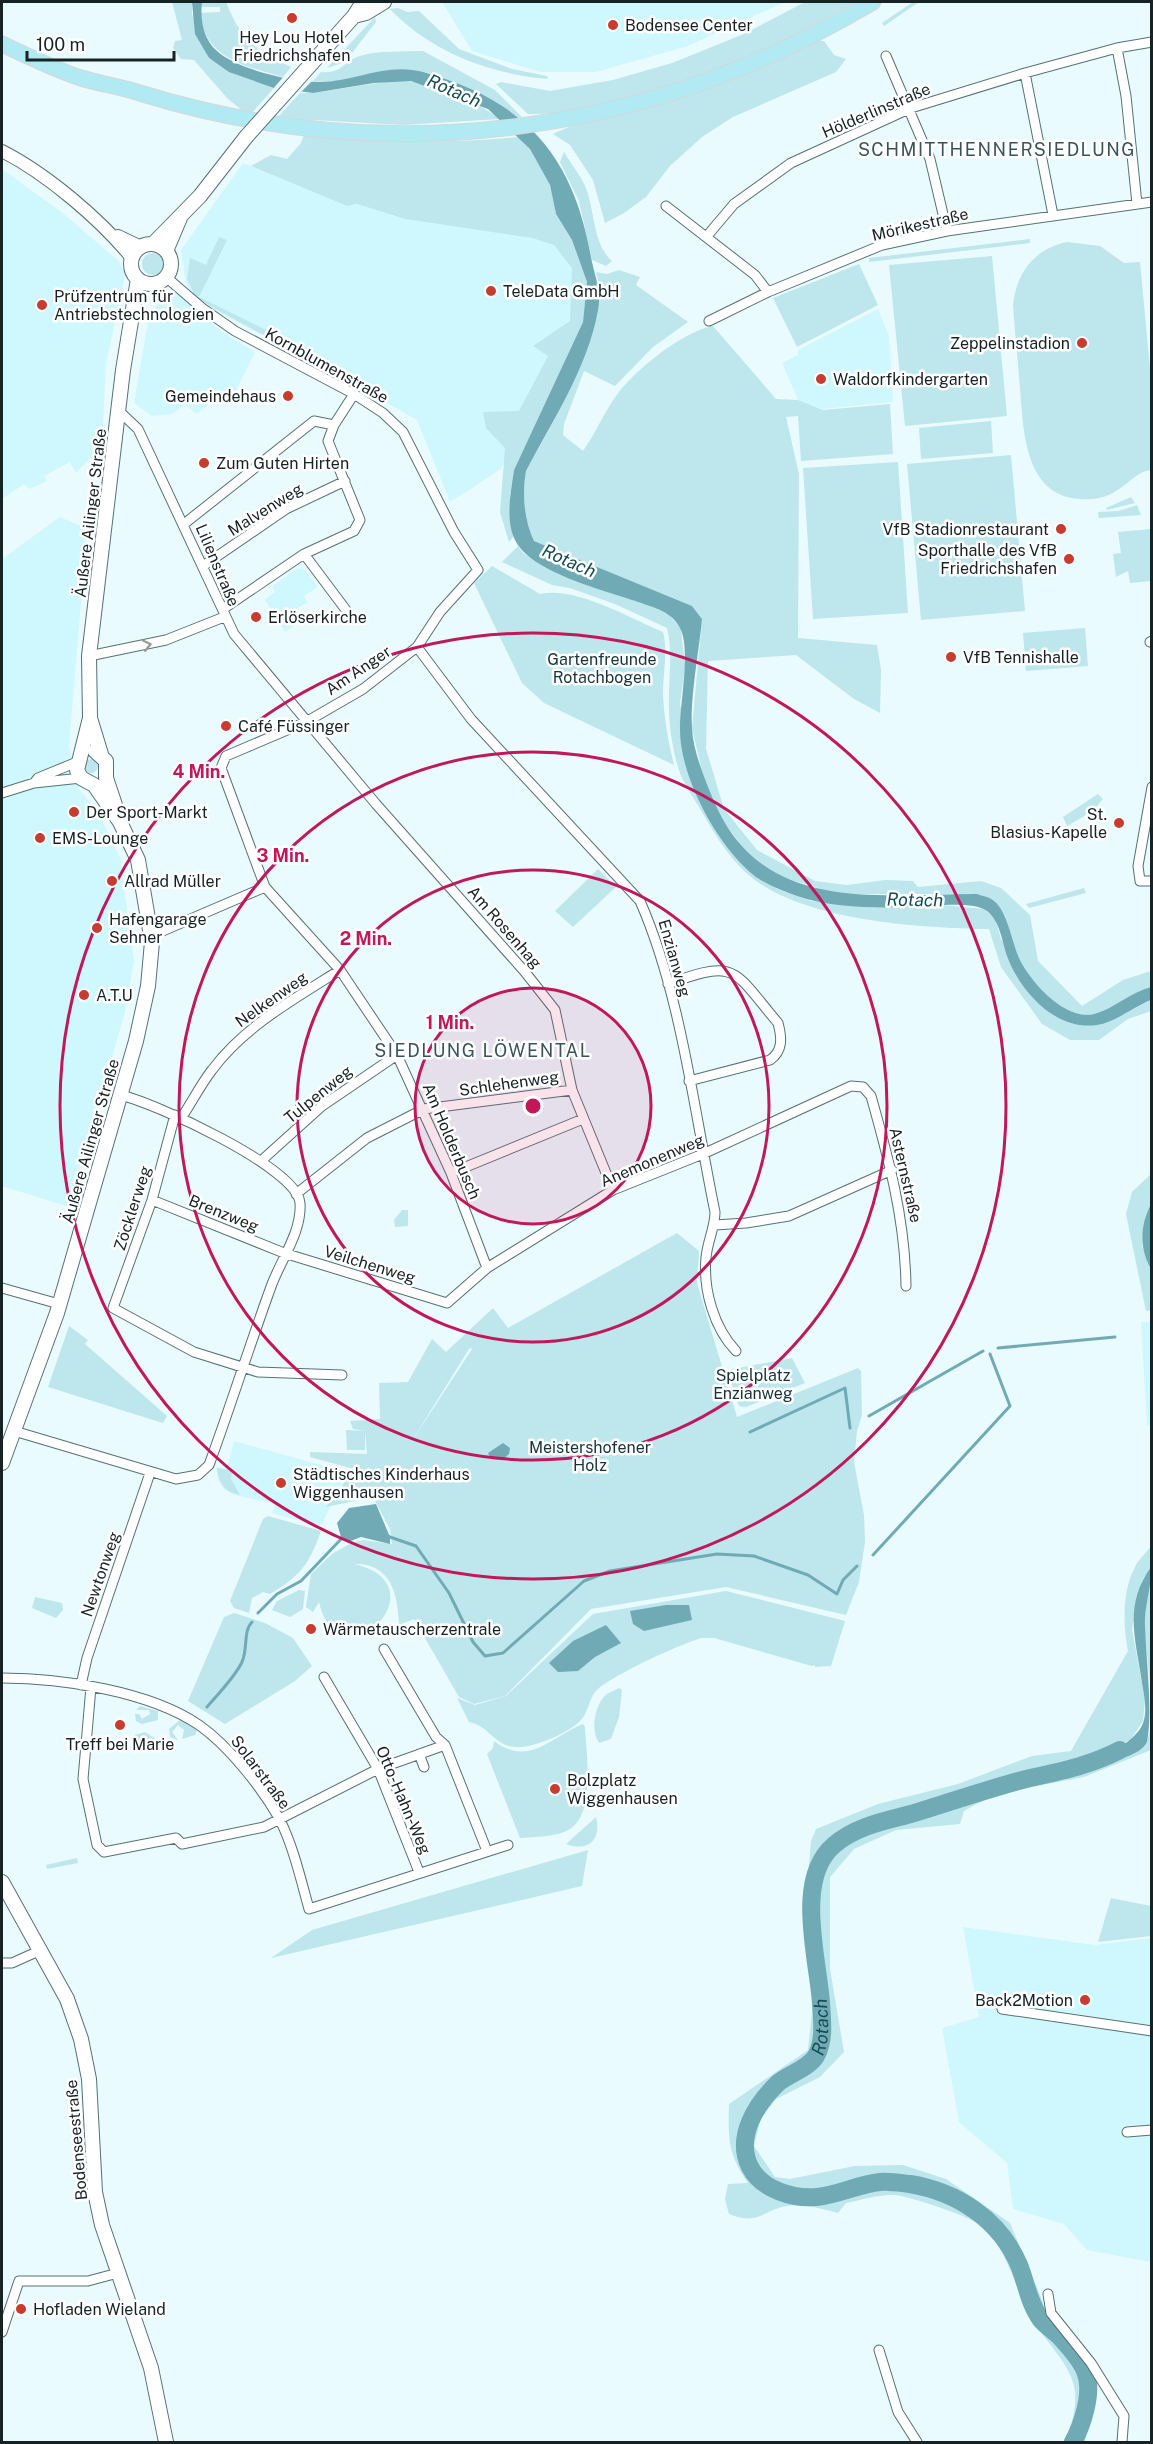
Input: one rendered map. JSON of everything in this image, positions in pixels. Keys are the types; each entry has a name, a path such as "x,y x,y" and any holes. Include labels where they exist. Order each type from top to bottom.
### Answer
{"main road":[{"path":"180,218 142,250 132,269 138,279 160,280 171,263 166,251 180,218 246,137 354,16 363,2"},
{"path":"354,16 366,14 384,2"},
{"path":"2,44 81,78 231,118 310,129 399,134 483,130 549,123 629,106 727,74 791,46 873,2"},
{"path":"2,33 140,93"},
{"path":"142,250 166,251"},
{"name":"Äußere Ailinger Straße","path":"101,754 90,718 89,656 123,370 138,279"},
{"name":"Äußere Ailinger Straße","path":"134,314 160,280"},
{"name":"Äußere Ailinger Straße","path":"79,758 90,718"},
{"path":"90,751 101,754 106,761 105,773 120,822 76,770 79,758 90,751"},
{"path":"85,780 98,780 105,773"},
{"name":"Äußere Ailinger Straße","path":"2,1464 59,1304 120,1095 148,986 151,936 138,860 120,822"},
{"name":"Bodenseestraße","path":"2,1882 67,1999 81,2039 89,2079 95,2192 118,2273 151,2368 166,2442"}],"street":[{"name":"Hölderlinstraße","path":"707,236 734,204 791,163 911,108 1024,73 1117,48 1152,42"},
{"path":"1117,48 1126,96 1137,204"},
{"path":"886,56 911,108 930,159 947,231"},
{"path":"1024,73 1053,215"},
{"path":"2,151 76,202 114,234 142,250"},
{"name":"Mörikestraße","path":"709,321 768,292 882,245 947,231 1152,202"},
{"path":"666,206 755,275 768,292"},
{"name":"Kornblumenstraße","path":"160,280 236,332 354,394 383,413 403,432 454,532 478,570"},
{"path":"89,656 166,640 224,613 304,554 354,531 360,520 328,441 334,425 354,394"},
{"name":"Lilienstraße","path":"119,411 138,429 234,634 306,722"},
{"path":"184,524 314,421 334,425"},
{"name":"Malvenweg","path":"203,566 286,509 345,481"},
{"path":"304,554 350,614"},
{"name":"Am Anger","path":"226,756 306,722 363,689 417,647 440,612 478,570"},
{"name":"Enzianweg","path":"417,647 471,719 640,901 652,928 668,984 703,1154 715,1225 706,1258 707,1289 721,1335 736,1351"},
{"name":"Am Rosenhag","path":"306,722 525,972 555,1010 572,1090 613,1190"},
{"name":"Am Holderbusch","path":"226,756 221,768 265,887 340,970 397,1055 424,1109 487,1268"},
{"path":"34,783 38,778 79,758"},
{"path":"2,793 34,783 85,780"},
{"path":"1152,787 1138,866 1140,881 1152,881"},
{"path":"151,936 265,887"},
{"path":"668,984 703,971 725,969 739,977 778,1023 780,1032 780,1048 777,1055 770,1060 689,1081"},
{"name":"Nelkenweg","path":"179,1116 212,1070 242,1036 340,970"},
{"name":"Tulpenweg","path":"261,1161 322,1106 397,1055"},
{"name":"Anemonenweg","path":"447,1303 487,1268 613,1190 703,1154 851,1086"},
{"name":"Asternstraße","path":"851,1086 863,1087 871,1096 892,1170 906,1241 906,1286"},
{"name":"Schlehenweg","path":"296,1194 367,1138 424,1109 572,1090"},
{"path":"14,1431 150,1473 176,1479 198,1475 209,1465 284,1253 296,1229 300,1203 296,1194 261,1161 179,1116 120,1095"},
{"name":"Zöcklerweg","path":"179,1116 113,1308 194,1352 243,1368"},
{"path":"451,1173 583,1119"},
{"path":"715,1225 747,1223 789,1216 892,1170"},
{"name":"Brenzweg","path":"152,1200 284,1253"},
{"name":"Veilchenweg","path":"284,1253 447,1303"},
{"path":"2,1288 59,1304"},
{"path":"243,1368 276,1375 342,1375"},
{"name":"Newtonweg","path":"150,1473 87,1658 82,1779 100,1850 104,1852 176,1838 182,1844 264,1827 279,1819"},
{"path":"384,1649 436,1737 445,1745 487,1851"},
{"name":"Otto-Hahn-Weg","path":"324,1677 378,1769 419,1872"},
{"name":"Solarstraße","path":"2,1678 86,1686 171,1711 199,1725 228,1749 279,1819 309,1909 508,1845"},
{"path":"279,1819 378,1769 445,1745"},
{"path":"419,1754 423,1767"},
{"path":"2,1963 12,1963 41,1950"},
{"path":"1002,2009 1152,2031"},
{"path":"1127,2132 1152,2130"},
{"path":"2,2332 19,2281 88,2281 118,2273"},
{"path":"1048,2294 1050,2313 1091,2363 1124,2416 1122,2442"},
{"path":"879,2350 898,2412 917,2442"}],"shaded area":[{"path":"442,2 785,2 688,46 596,72 540,72 472,51"},
{"path":"243,163 347,206 357,204 405,219 532,238 554,245 575,269 572,327 501,469 450,502 417,420 194,299 186,283 181,250"},
{"path":"2,169 60,211 119,261 125,275 106,364 102,446 76,473 70,462 44,476 47,481 30,489 24,484 2,499"},
{"path":"167,292 176,293 222,332 255,352 235,392 222,393 197,414 185,405 172,414 152,416 134,403 148,322 161,296"},
{"path":"878,309 889,336 893,402 822,409 798,400 782,363 798,355 798,350"},
{"path":"60,517 87,529 69,746 79,789 98,812 120,858 134,961 125,1012 69,1207 2,1186 2,559"},
{"path":"298,568 304,569 318,587 304,596 308,602 291,612 297,624 285,632 265,600 275,592 272,586"},
{"path":"1141,1322 1151,1322 1151,1425 1147,1425"},
{"name":"Städtisches Kinderhaus Wiggenhausen","path":"234,1441 347,1472 322,1524 318,1526 272,1513 275,1504 235,1495 224,1489 218,1480 216,1467 227,1469"},
{"path":"963,1927 1095,1945 1151,1938 1151,2262 1087,2250 1064,2224 1013,2209 1007,2163 959,2122 942,2028 979,2017"}],"green space":[{"path":"172,2 192,2 192,14 209,59 274,88 249,116 227,98 194,60 181,59 173,48 175,41 182,40"},
{"path":"202,2 226,2 237,26 251,42 268,55 291,67 283,77 242,64 218,50 209,41 203,28 201,13 220,12 220,7 201,7"},
{"path":"805,2 856,2 782,41 698,78 610,104 568,112 528,114 496,84 501,82 550,91 613,80 672,63 744,34"},
{"path":"913,2 919,2 884,26 882,23"},
{"path":"398,8 407,12 419,11 459,49 512,69 547,76 548,79 504,72 442,49 406,24 390,9"},
{"path":"375,17 376,22 345,62 327,68"},
{"path":"815,41 824,41 834,55 846,59 836,72 733,117 702,137 670,166 646,197 605,223 593,180 570,145 553,134 571,126 643,109 695,93 777,60"},
{"path":"423,51 495,90 522,117 518,117 469,89 428,73 405,73 326,82 313,81 321,72 334,71 354,58 367,54"},
{"path":"398,80 422,84 451,93 479,105 499,119 403,125 277,118 300,93"},
{"path":"304,135 438,141 518,137 530,149 550,185 556,214 572,240 587,282 583,322 514,470 510,495 513,537 509,542 500,512 505,448 486,428 483,412 519,411 548,356 533,346 570,321 572,268 554,245 532,238 405,219 357,204 347,206 251,166 271,155 287,159 301,143"},
{"path":"564,152 586,188 601,246 612,261 606,266 592,260 579,201 560,162"},
{"path":"219,237 227,240 199,297 270,332 265,336 196,298 187,279 190,258 206,265"},
{"path":"1030,239 1030,243 869,262 869,258"},
{"name":"Zeppelinstadion","path":"1067,242 1100,246 1124,263 1140,262 1151,379 1151,470 1138,475 1111,494 1092,499 1070,498 1053,491 1041,479 1032,464 1027,446 1021,407 1013,306 1018,283 1036,257 1055,245"},
{"path":"153,253 161,256 164,264 161,272 153,275 145,272 142,264 145,256"},
{"path":"992,256 1007,416 905,426 889,265"},
{"path":"859,264 878,305 797,347 773,298"},
{"path":"619,270 640,277 636,285 688,322 653,347 615,386 584,371 564,424 563,435 583,451 614,399 637,372 688,335 713,326 776,399 798,400 823,410 890,404 893,454 801,461 798,416 786,417 799,474 798,638 877,645 881,670 880,713 854,699 796,655 708,661 706,749 724,809 757,850 815,881 847,885 885,880 913,881 918,887 981,881 1001,888 1030,915 1038,961 1082,1006 1123,980 1151,971 1151,987 1094,1014 1083,1015 1072,1012 1050,998 1032,979 1016,953 994,901 952,894 838,894 772,874 747,853 720,817 702,771 692,728 702,619 692,606 534,541 526,516 524,489 526,471 577,374 596,319 599,294 596,272 607,274"},
{"path":"991,421 993,453 921,459 919,428"},
{"path":"1011,455 1025,611 921,620 907,464"},
{"path":"898,462 908,613 813,619 803,468"},
{"path":"1131,497 1135,503 1107,510 1106,508"},
{"path":"1137,505 1141,515 1099,518 1098,512 1119,511"},
{"path":"1151,529 1151,581 1130,583 1128,571 1116,577 1113,554 1121,553 1118,532"},
{"path":"518,546 523,553 559,574 667,612 681,629 685,666 680,704 706,814 777,889 811,901 862,906 943,905 984,909 995,918 1001,939 1053,1015 1114,1019 1151,1000 1151,1011 1128,1019 1099,1040 1070,1040 1042,1024 1001,967 989,929 901,924 839,914 782,896 759,883 741,868 726,850 680,773 670,725 670,654 667,628 615,604 570,588 552,585 502,562"},
{"name":"Gartenfreunde Rotachbogen","path":"492,566 540,594 554,593 586,599 663,632 664,703 674,765 544,703 522,683 474,583"},
{"path":"1085,628 1088,666 1026,671 1023,633"},
{"path":"88,759 94,759 98,766 94,773 88,773 84,769 84,763"},
{"path":"1098,794 1103,799 1093,811 1067,826 1063,817"},
{"path":"598,869 616,887 573,927 555,911"},
{"path":"1084,888 1086,893 1029,908 1026,904"},
{"path":"1151,1174 1151,1204 1143,1230 1142,1246 1151,1269 1151,1310 1146,1311 1126,1214 1132,1192"},
{"path":"402,1210 408,1210 408,1226 395,1227 394,1220"},
{"name":"Meistershofener Holz","path":"677,1233 699,1251 697,1283 737,1417 858,1368 861,1371 862,1415 857,1431 854,1462 864,1515 865,1542 859,1582 846,1615 726,1587 591,1609 505,1696 474,1704 459,1697 414,1619 399,1625 397,1602 390,1582 376,1569 367,1565 354,1564 379,1575 390,1591 388,1608 378,1624 363,1634 346,1636 330,1626 319,1602 313,1612 306,1607 311,1574 332,1554 351,1543 363,1540 392,1544 390,1529 375,1501 378,1496 326,1507 354,1469 310,1457 310,1452 367,1454 365,1431 353,1429 350,1421 380,1419 379,1383 408,1382 432,1339 446,1352 493,1308 508,1328","holes":["469,1349 472,1349 410,1444"]},
{"path":"69,1326 88,1340 85,1344 167,1416 163,1423 48,1387"},
{"name":"Spielplatz Enzianweg","path":"792,1358 805,1383 746,1407 739,1406 727,1370"},
{"path":"346,1430 365,1431 365,1450 347,1450"},
{"path":"217,1468 232,1471 231,1479 240,1495 230,1492 223,1486"},
{"path":"268,1516 321,1531 308,1561 296,1575 270,1594 263,1592 252,1598 249,1613 234,1608 230,1601 263,1519"},
{"path":"1151,1546 1151,1567 1142,1580 1132,1629 1145,1700 1143,1721 1131,1739 1099,1758 1146,1744 1151,1728 1151,1750 1084,1777 995,1794 964,1811 960,1824 896,1830 854,1849 830,1877 830,1969 844,2052 820,2077 776,2099 761,2118 754,2146 775,2177 790,2179 855,2166 903,2165 946,2179 1010,2223 1047,2312 1086,2363 1095,2387 1085,2442 1063,2442 1075,2407 1072,2378 1031,2317 1006,2260 985,2228 968,2218 942,2208 895,2195 877,2196 846,2203 838,2213 793,2205 754,2218 729,2214 725,2199 728,2184 748,2183 736,2163 731,2146 729,2104 808,2050 813,2003 805,1914 811,1841 816,1829 878,1804 958,1784 1032,1756 1071,1751 1128,1651 1125,1631 1127,1588 1135,1566"},
{"path":"1151,1583 1151,1694 1144,1625 1148,1588"},
{"path":"299,1590 305,1591 303,1609 290,1617 272,1610 277,1601"},
{"path":"726,1591 845,1621 831,1666 815,1667 815,1665 714,1638 701,1638 653,1658 606,1683 597,1690 579,1722 563,1733 523,1747 508,1746 481,1727 469,1722 457,1698 475,1705 506,1696 593,1614"},
{"path":"35,1597 62,1603 63,1610 56,1618 32,1608"},
{"path":"234,1613 265,1623 293,1638 312,1666 295,1681 225,1724 188,1701 224,1617"},
{"path":"619,1688 622,1690 619,1717 611,1739 599,1743 594,1727 597,1708 604,1696"},
{"path":"140,1706 158,1711 158,1720 142,1724 136,1721 135,1714 139,1714 142,1719 150,1714 149,1710 136,1710"},
{"path":"180,1720 197,1730 195,1735 182,1739 184,1730 178,1725 172,1732 178,1740 170,1737 169,1729"},
{"path":"583,1724 588,1782 583,1810 578,1821 570,1829 559,1834 520,1838 487,1754 493,1748 494,1741 507,1749 529,1751"},
{"path":"145,1732 157,1740 156,1745 137,1749 133,1745 134,1735"},
{"path":"596,1817 597,1832 591,1842 580,1847 566,1844"},
{"path":"588,1850 582,1886 271,1958 312,1930"},
{"path":"77,1858 78,1863 47,1869 46,1865"},
{"path":"1111,1898 1151,1906 1151,1936 1098,1942"}],"water":[{"path":"192,2 202,2 204,28 208,41 226,58 238,64 266,74 320,82 396,69 423,72 489,98 516,116 538,136 557,161 583,221 597,283 599,303 593,331 578,373 526,471 524,498 528,524 534,541 692,606 702,619 692,703 694,745 711,794 732,833 757,861 788,879 822,889 859,894 977,894 994,901 999,906 1025,969 1041,989 1061,1006 1083,1015 1094,1014 1151,987 1151,1000 1118,1018 1097,1025 1067,1022 1053,1015 1030,995 1013,969 998,926 987,911 961,905 884,907 825,903 771,886 756,877 742,864 715,830 703,810 686,767 681,747 680,728 685,649 680,628 676,622 656,608 552,571 524,552 512,532 510,505 514,470 583,322 587,282 572,240 556,214 550,185 530,149 488,109 411,81 374,83 313,93 274,88 229,72 209,58 195,34"},
{"path":"1151,1204 1151,1269 1144,1253 1142,1237"},
{"path":"503,1443 510,1448 509,1454 502,1460 491,1459 488,1453"},
{"path":"376,1504 390,1537 390,1544 361,1537 348,1542 341,1537 337,1523 349,1508"},
{"path":"1151,1567 1145,1619 1149,1701 1147,1742 1144,1747 1133,1754 1102,1764 1099,1758 1132,1738 1144,1720 1145,1702 1135,1638 1134,1610 1142,1581"},
{"path":"666,1605 689,1605 692,1620 644,1631 633,1624 630,1611"},
{"path":"606,1625 621,1643 595,1657 578,1671 558,1672 549,1663 573,1641"}],"pier":[{"path":"285,75 315,78 298,95 272,90"}],"waterway":[{"path":"998,1348 1115,1337"},
{"path":"869,1416 983,1351"},
{"path":"873,1555 1010,1406 990,1354"},
{"path":"750,1432 845,1388 850,1428"},
{"path":"258,1613 277,1594 301,1581 344,1536"},
{"path":"387,1536 416,1546 449,1593 473,1642 485,1656 503,1653 584,1581 610,1571 717,1554 754,1556 808,1575 837,1594 843,1580 857,1566"},
{"path":"207,1707 239,1668 245,1652 247,1630 252,1622"},
{"name":"Rotach","path":"1073,2442 1080,2427 1087,2400 1088,2382 1084,2369 1078,2358 1037,2314 1011,2249 989,2222 961,2201 928,2188 910,2184 880,2182 817,2197 788,2194 770,2187 755,2175 746,2156 745,2144 750,2122 762,2101 778,2083 809,2064 819,2050 822,2037 822,2016 811,1920 812,1898 815,1878 822,1860 834,1845 852,1833 871,1825 1015,1782 1076,1767 1120,1750"}],"place":[{"name":"Hey Lou Hotel Friedrichshafen","path":"292,18"},
{"name":"Bodensee Center","path":"613,25"},
{"name":"TeleData GmbH","path":"491,291"},
{"name":"Prüfzentrum für Antriebstechnologien","path":"42,305"},
{"name":"Zeppelinstadion","path":"1082,343"},
{"name":"Waldorfkindergarten","path":"821,379"},
{"name":"Gemeindehaus","path":"288,396"},
{"name":"Zum Guten Hirten","path":"204,463"},
{"name":"VfB Stadionrestaurant","path":"1061,529"},
{"name":"Sporthalle des VfB Friedrichshafen","path":"1069,559"},
{"name":"Erlöserkirche","path":"256,617"},
{"name":"VfB Tennishalle","path":"951,657"},
{"name":"Café Füssinger","path":"226,726"},
{"name":"Der Sport-Markt","path":"74,812"},
{"name":"St. Blasius-Kapelle","path":"1119,823"},
{"name":"EMS-Lounge","path":"40,838"},
{"name":"Allrad Müller","path":"112,881"},
{"name":"Hafengarage Sehner","path":"97,928"},
{"name":"A.T.U","path":"84,995"},
{"name":"Städtisches Kinderhaus Wiggenhausen","path":"281,1483"},
{"name":"Wärmetauscherzentrale","path":"311,1629"},
{"name":"Treff bei Marie","path":"120,1725"},
{"name":"Bolzplatz Wiggenhausen","path":"555,1789"},
{"name":"Back2Motion","path":"1085,2000"},
{"name":"Hofladen Wieland","path":"21,2309"}],"district":[{"name":"SCHMITTHENNERSIEDLUNG","path":"997,150"},
{"name":"SIEDLUNG LÖWENTAL","path":"483,1051"}]}
